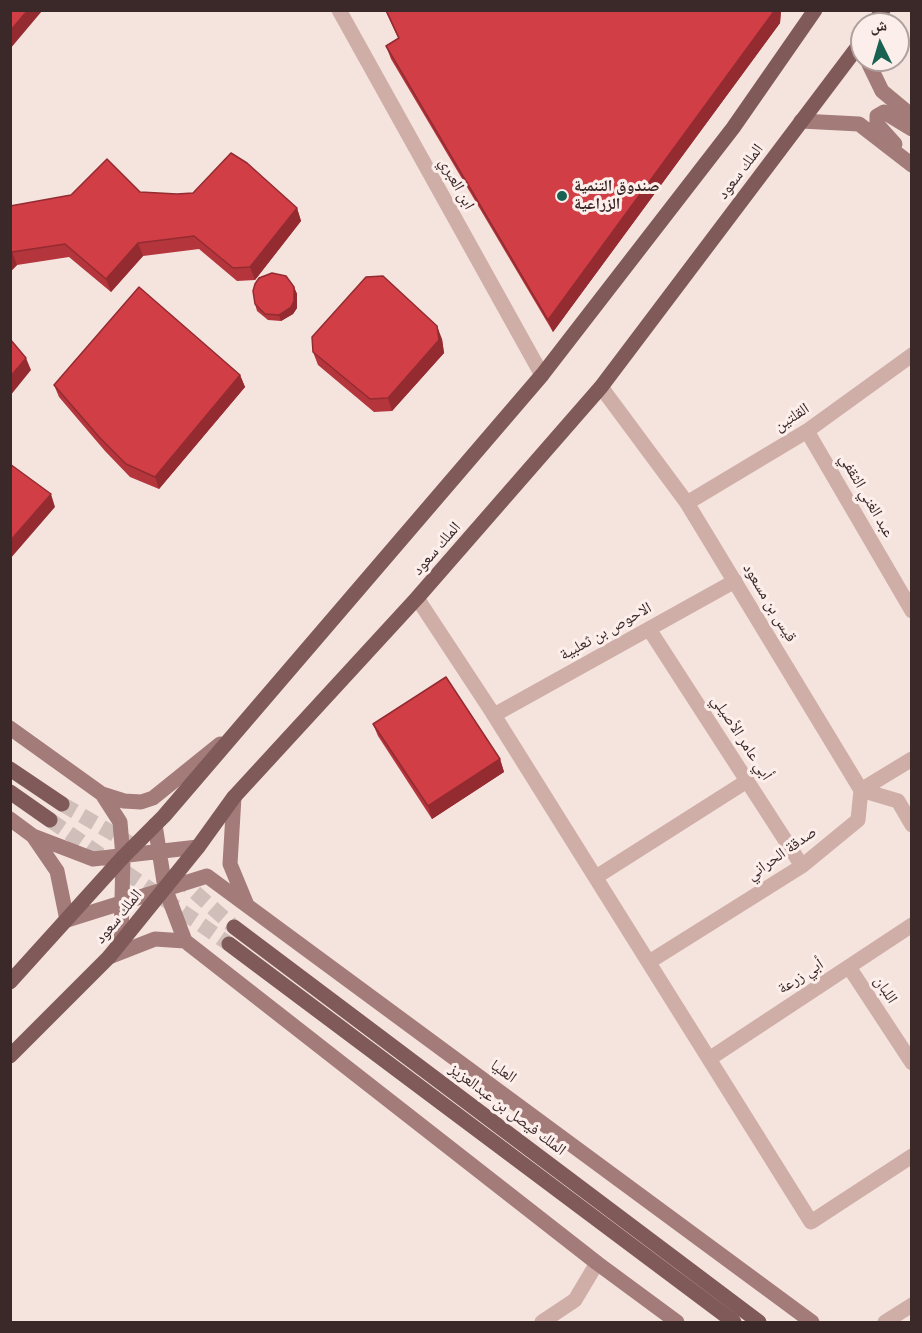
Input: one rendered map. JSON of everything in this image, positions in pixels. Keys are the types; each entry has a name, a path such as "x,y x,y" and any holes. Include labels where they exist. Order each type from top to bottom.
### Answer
{"main road":[{"name":"الملك سعود","path":"10,982 155,825 542,375 733,128 808,14"},
{"name":"الملك سعود","path":"10,1056 109,957 198,847 234,797 417,598 601,387 850,59"},
{"path":"10,769 62,804"},
{"path":"10,792 50,820"},
{"name":"الملك فيصل بن عبدالعزيز","path":"234,927 759,1323"},
{"name":"الملك فيصل بن عبدالعزيز","path":"229,944 734,1323"}],"street":[{"name":"ابن العبري","path":"339,10 542,375"},
{"path":"873,72 882,91 912,116"},
{"path":"912,129 884,112 877,116 877,123 912,163"},
{"path":"801,121 859,124 912,163"},
{"name":"القلتين","path":"687,503 807,431 912,355"},
{"name":"قيس بن مسعود","path":"601,387 687,503 861,790"},
{"name":"عبد الغني الثقفي","path":"807,431 912,611"},
{"name":"الاحوص بن ثعلبية","path":"494,715 735,581"},
{"path":"417,598 494,715 811,1222 912,1156"},
{"name":"أبي عامر الأصيلي","path":"649,629 802,866"},
{"path":"10,728 102,794 124,801 141,802 153,798 237,731"},
{"path":"861,790 912,759"},
{"path":"596,877 747,781"},
{"path":"861,790 898,801 912,825"},
{"name":"صدقة الحراني","path":"649,962 802,866 858,820 861,790"},
{"path":"102,794 120,822 123,857 121,941"},
{"path":"234,797 230,864 247,905"},
{"path":"10,819 33,836 93,859 198,847"},
{"path":"155,825 165,888 185,941 597,1263 678,1323"},
{"path":"33,836 57,871 67,920"},
{"name":"العليا","path":"67,920 207,876 812,1323"},
{"name":"أبي زرعة","path":"709,1059 912,925"},
{"path":"109,957 155,939 185,941"},
{"name":"اللبان","path":"849,967 912,1063"},
{"path":"542,1323 575,1300 597,1263"},
{"path":"885,1323 912,1305"}],"building":[{"path":"10,10 28,10 10,31"},
{"name":"صندوق التنمية الزراعية","path":"386,10 775,10 548,320 386,46 399,38"},
{"path":"231,153 247,163 297,208 250,267 233,268 194,236 138,243 106,279 65,244 10,254 10,206 71,195 107,159 140,192 177,194 193,193"},
{"path":"272,273 286,276 294,287 294,301 291,307 279,315 265,314 255,304 253,291 255,284 259,278"},
{"path":"383,276 437,326 439,340 388,398 370,399 313,352 312,337 366,277"},
{"path":"139,287 240,375 155,477 126,464 54,385"},
{"path":"10,339 26,358 10,377"},
{"path":"10,464 51,494 10,541"},
{"path":"446,677 500,759 428,806 373,724"}],"tunnel":[{"path":"62,804 131,844"},
{"path":"50,820 229,944"},
{"path":"178,877 234,927"}],"place":[{"name":"صندوق التنمية الزراعية","path":"562,196"}]}
